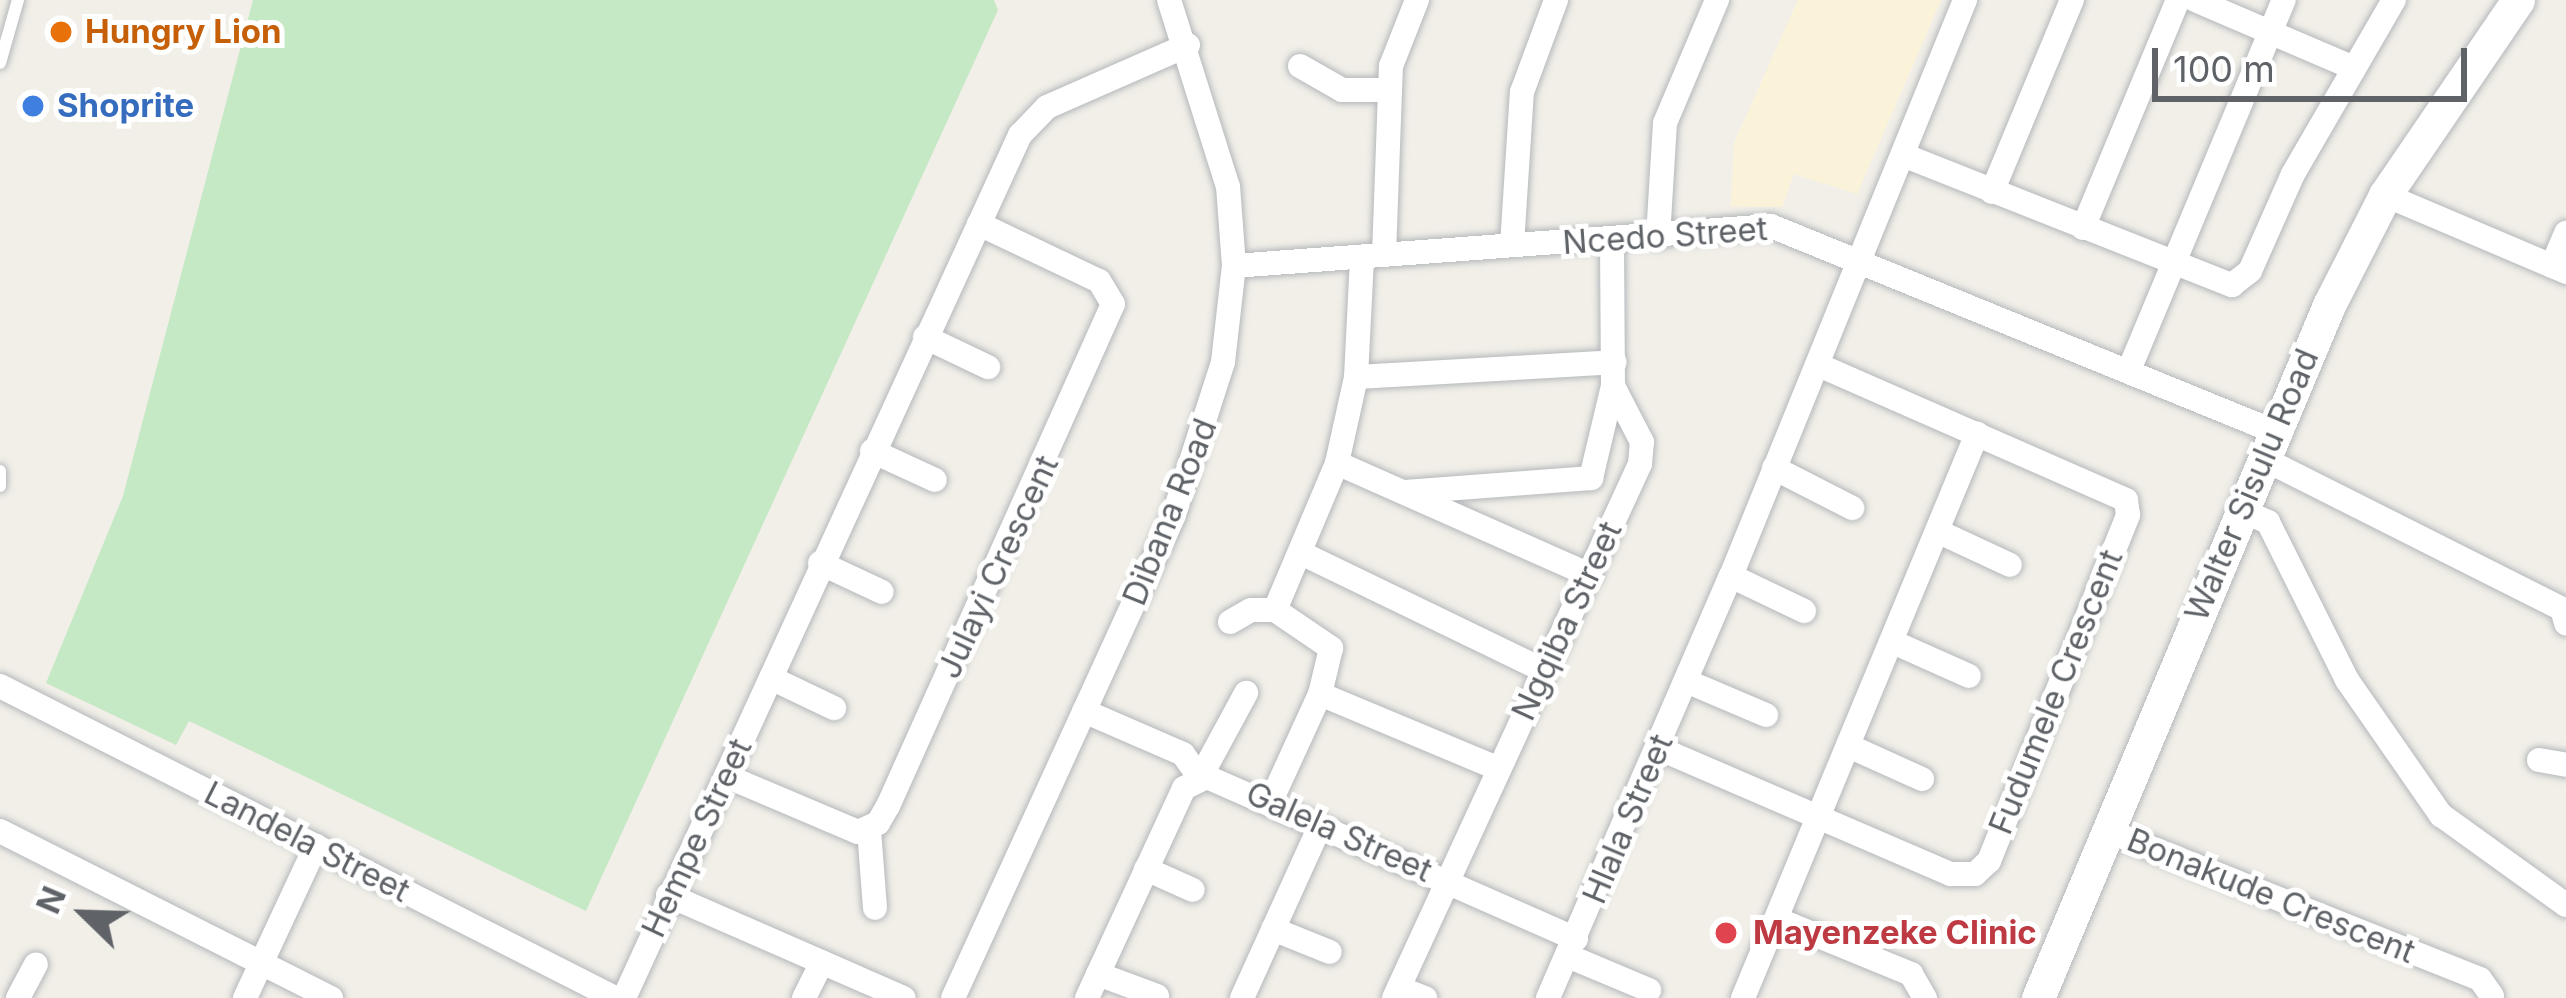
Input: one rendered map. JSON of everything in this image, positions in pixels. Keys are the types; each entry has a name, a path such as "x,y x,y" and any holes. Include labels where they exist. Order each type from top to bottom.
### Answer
{"street":[{"name":"Dibana Road","path":"953,998 1197,461 1223,362 1234,266 1228,187 1188,45 1169,0"},
{"path":"1275,610 1337,463 1356,377 1373,256 1389,90 1417,0"},
{"path":"1512,245 1522,92 1556,0"},
{"path":"1658,237 1665,123 1718,0"},
{"name":"Hlala Street","path":"1548,998 1731,576 1965,0"},
{"path":"1992,192 2072,0"},
{"path":"2083,229 2178,0"},
{"path":"2195,0 2354,68"},
{"path":"2129,370 2284,0"},
{"path":"1903,154 2214,283 2242,280 2394,0"},
{"name":"Walter Sisulu Road","path":"2038,998 2267,444 2384,196 2518,0"},
{"name":"Hempe Street","path":"619,998 1020,135 1040,112 1188,45"},
{"path":"1300,66 1342,90 1389,90"},
{"path":"2384,196 2559,269 2566,233"},
{"name":"Julayi Crescent","path":"869,830 898,785 1113,304 1099,280 979,224"},
{"name":"Ncedo Street","path":"1234,266 1612,242 1771,226 1860,256 2129,370 2562,609 2566,623"},
{"name":"Ngqiba Street","path":"1425,998 1396,993 1640,464 1642,442 1614,374 1612,242"},
{"path":"925,338 988,368"},
{"name":"Fudumele Crescent","path":"1658,748 1951,874 1975,874 1989,861 2128,514 2119,491 1818,365"},
{"path":"1356,377 1614,374 1591,478 1406,492"},
{"path":"1743,998 1977,434"},
{"path":"872,451 935,480"},
{"path":"1337,463 1590,575"},
{"path":"1774,468 1852,508"},
{"path":"2241,510 2268,522 2347,680 2441,815 2566,905"},
{"path":"1939,532 2010,565"},
{"path":"1301,553 1545,671"},
{"path":"820,563 882,592"},
{"path":"1731,576 1804,610"},
{"path":"1230,622 1251,610 1275,610 1331,648 1320,694 1271,801"},
{"path":"1893,642 1969,676"},
{"path":"771,678 835,708"},
{"path":"1686,681 1766,715"},
{"name":"Landela Street","path":"0,686 619,998"},
{"path":"1087,998 1184,788 1199,778 1246,693"},
{"path":"1320,694 1497,768"},
{"path":"1084,711 1183,754 1199,778"},
{"path":"1850,747 1922,779"},
{"path":"2539,760 2566,765"},
{"path":"726,776 842,829 869,830 875,908"},
{"name":"Galela Street","path":"1199,778 1217,777 1447,881 1572,948"},
{"path":"1242,998 1320,826"},
{"path":"0,831 331,998"},
{"name":"Bonakude Crescent","path":"2108,831 2480,979 2494,998"},
{"path":"245,998 316,846"},
{"path":"1146,869 1193,890"},
{"path":"668,895 904,998"},
{"path":"1779,920 1911,974 1925,998"},
{"path":"1273,929 1330,952"},
{"path":"1572,948 1649,990"},
{"path":"804,998 822,962"},
{"path":"18,998 36,964"},
{"path":"1098,974 1156,996"}],"lane":[{"path":"0,63 18,0"},
{"path":"0,471 0,483"}],"green space":[{"path":"253,0 994,0 998,10 586,911 189,721 176,745 46,683 123,496"}],"sand":[{"path":"1798,0 1941,0 1857,194 1794,174 1782,207 1731,207 1734,143"}],"place":[{"name":"Hungry Lion","path":"61,32"},
{"name":"Shoprite","path":"33,106"},
{"name":"Mayenzeke Clinic","path":"1726,933"}]}
